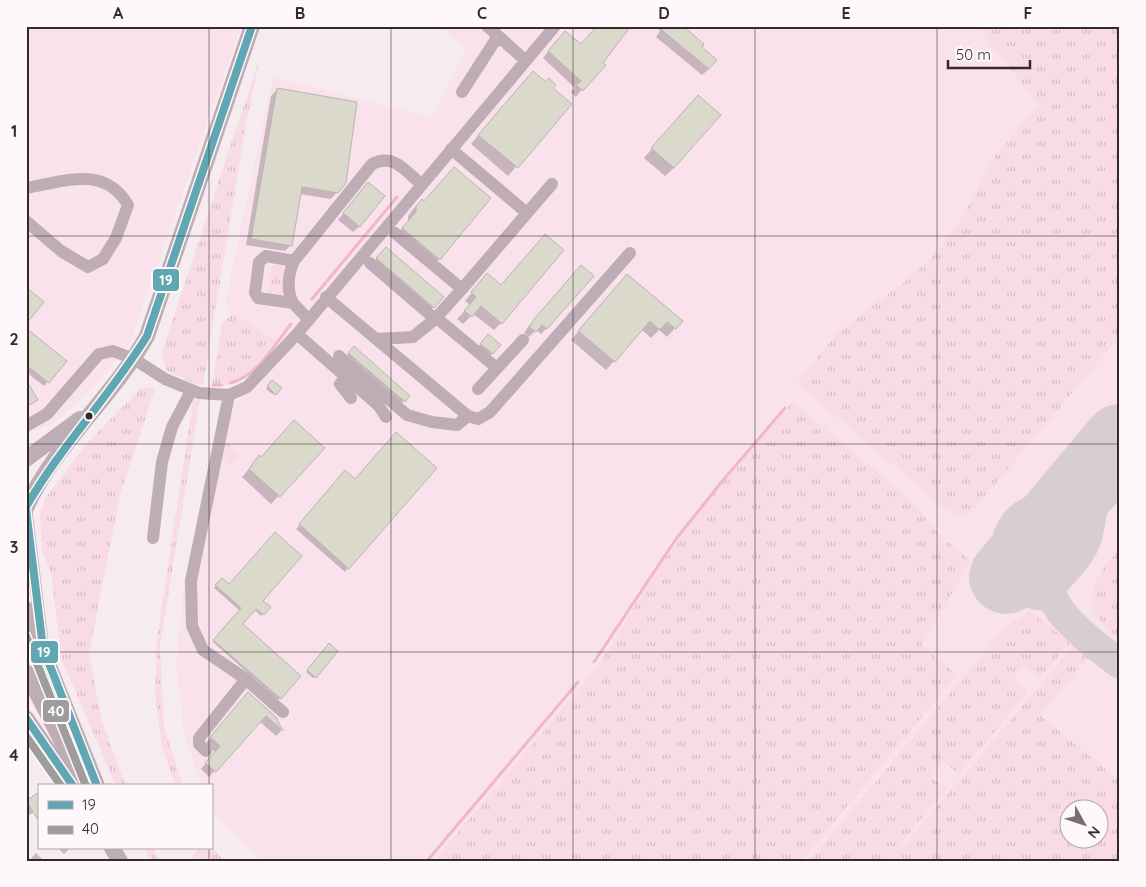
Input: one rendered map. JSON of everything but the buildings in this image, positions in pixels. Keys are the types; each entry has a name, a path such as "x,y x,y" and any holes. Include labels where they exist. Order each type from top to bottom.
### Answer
{"main road":[{"path":"26,507 42,480 94,409 134,359 157,312 252,26"},
{"path":"28,456 94,409"},
{"path":"26,610 96,784"},
{"path":"26,672 84,784"},
{"path":"26,718 71,784"},
{"path":"114,850 123,861"}],"street":[{"path":"487,26 526,60"},
{"path":"26,426 46,414 99,354 113,351 134,359 165,379 191,391 236,394 258,377 297,334 326,297 555,26"},
{"path":"462,92 498,36"},
{"path":"451,149 526,213"},
{"path":"308,319 293,303 289,292 288,281 294,261 372,164 389,159 421,184"},
{"path":"26,188 76,177 96,179 120,192 128,205 116,238 103,259 88,267 61,251 26,221"},
{"path":"376,339 413,337 435,319 552,184"},
{"path":"395,233 462,289"},
{"path":"326,297 468,416 478,419 490,412 630,253"},
{"path":"293,303 258,298 255,293 259,262 266,256 294,261"},
{"path":"370,264 497,368"},
{"path":"297,334 346,376 361,382 407,415 432,422 457,425 468,416"},
{"path":"478,389 523,340"},
{"path":"339,356 361,382 386,417"},
{"path":"346,376 340,384 342,390 351,398"},
{"path":"153,538 162,462 172,427 191,391"},
{"path":"229,395 190,581 192,626 203,650 246,680 283,712"},
{"path":"26,507 38,595 42,648"},
{"path":"206,751 199,744 199,738 246,680"}],"shaded area":[{"path":"26,26 241,26 130,343 97,384 53,424 26,433"},
{"path":"438,26 1120,26 1120,861 260,861 212,811 212,784 201,784 184,732 176,665 184,580 197,582 233,406 250,387 226,299 273,77 432,117 466,49"}],"green space":[{"path":"977,26 1120,26 1120,336 971,513 961,517 945,509 797,383 839,331 912,276 937,252 965,213 995,156 1039,105"},
{"path":"260,57 246,124 203,384 197,385 166,370 162,352"},
{"path":"273,264 283,266 285,269 284,293 281,296 268,294"},
{"path":"233,314 277,340 250,372 242,378 223,386 212,386 222,323"},
{"path":"151,387 155,389 120,495 89,654 102,722 125,784 115,784 62,660 51,575 42,549 40,513 45,499 86,444 140,389"},
{"path":"200,399 160,646 164,727 182,784 175,784 162,748 155,695 157,638 193,400"},
{"path":"793,402 912,501 946,543 948,542 971,561 921,645 957,675 801,861 434,861 592,674 612,645 657,569 681,535"},
{"path":"227,443 240,455 229,466 221,454"},
{"path":"1120,548 1120,642 1098,617 1093,606 1092,595 1101,573"},
{"path":"1029,610 1070,643 1039,679 1024,666 1013,679 1028,692 959,774 944,762 931,777 946,789 901,843 904,846 1073,646 1088,658 1040,715 1120,781 1120,861 810,861 1003,630"},
{"path":"212,847 224,861 191,861 197,850 212,850"},
{"path":"146,850 154,850 158,861 151,861"}],"waterway":[{"path":"312,299 397,197"},
{"path":"230,383 240,380 257,367 291,324"},
{"path":"213,385 221,385"},
{"path":"594,662 676,539 785,408"},
{"path":"427,861 578,682"}],"taxiway":[{"path":"1105,462 1095,490 1087,538 1080,553 1042,596 1027,591 1016,580 1007,563 1005,555 1006,546 1011,530 1029,512 1060,503 1069,497 1089,477 1120,439"},
{"path":"1078,494 1059,517 1049,537 1046,549 1046,574 1053,598 1067,619 1120,664"}],"runway":[{"path":"1006,577 1120,441"}],"transit line":[{"name":"19","path":"26,507 54,463 133,358 147,336 252,26"},
{"name":"19","path":"26,509 43,648 96,784"},
{"name":"40","path":"26,636 85,784"},
{"name":"19","path":"26,718 72,784"},
{"name":"40","path":"26,736 60,784"}]}
